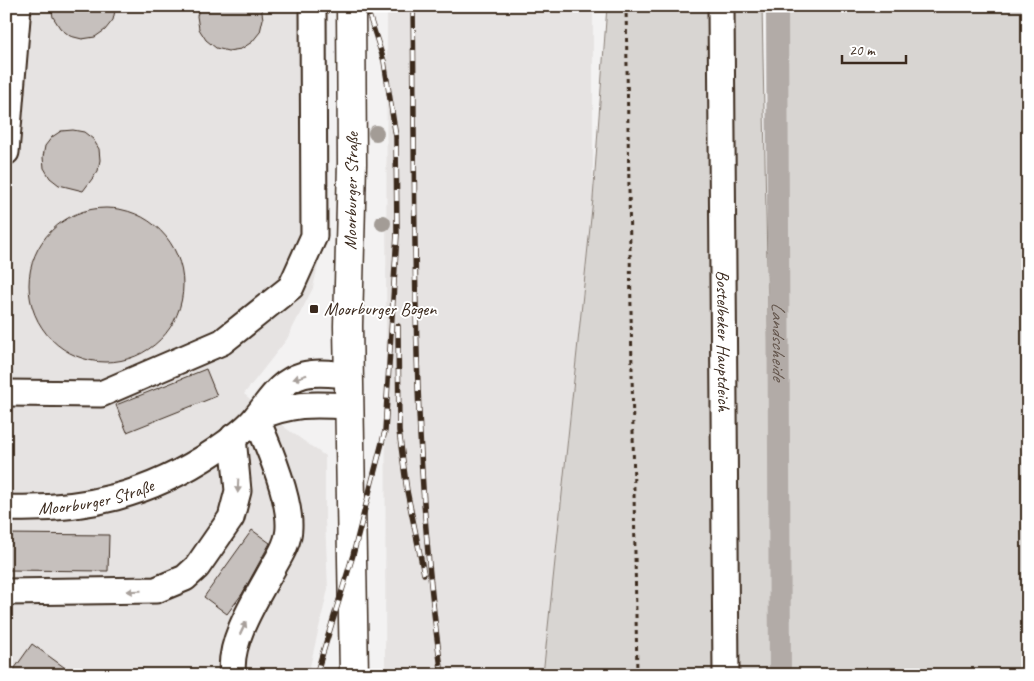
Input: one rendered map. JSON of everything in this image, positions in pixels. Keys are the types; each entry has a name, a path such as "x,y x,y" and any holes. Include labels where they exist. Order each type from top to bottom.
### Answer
{"main road":[{"name":"Moorburger Straße","path":"349,406 352,163 351,6"},
{"path":"349,406 354,675"}],"street":[{"path":"6,152 18,6"},
{"path":"6,393 101,394 222,342 291,287 314,236 313,6"},
{"name":"Bostelbeker Hauptdeich","path":"722,6 726,675"},
{"name":"Moorburger Straße","path":"6,508 76,505 106,501 131,494 170,477 233,437 256,418 275,392 292,379 313,374 348,375"},
{"name":"Moorburger Straße","path":"256,418 292,405 349,406"},
{"path":"233,675 235,644 283,550 290,527 282,491 256,418"},
{"path":"6,592 156,590 185,578 197,567 231,518 238,491 233,437"}],"path":[{"path":"626,6 637,675"}],"shaded area":[{"path":"6,6 327,6 328,220 313,288 287,339 244,394 287,429 325,456 328,589 308,675 6,675"},
{"path":"387,6 593,6 593,199 543,675 385,675"},
{"path":"607,6 710,6 713,675 543,675 593,199"},
{"path":"733,6 762,6 775,675 737,675"},
{"path":"783,6 1028,6 1028,675 788,675"}],"building":[{"path":"51,6 116,6 113,20 105,30 95,37 82,39 70,36 60,28 53,17"},
{"path":"200,6 261,6 263,19 260,32 252,42 241,49 228,51 216,48 206,40 199,29 197,16"},
{"path":"73,130 84,132 93,139 99,149 98,171 83,191 59,185 50,178 44,168 45,146 52,137 61,131"},
{"path":"106,208 121,209 136,214 161,230 177,255 182,270 182,300 177,315 161,340 136,356 121,361 106,362 91,361 76,356 51,340 35,315 30,300 29,285 30,270 35,255 51,230 76,214 91,209"},
{"path":"206,369 217,396 127,432 116,405"},
{"path":"252,530 270,543 242,594 227,614 204,597"},
{"path":"6,534 109,535 108,571 6,570"},
{"path":"32,644 75,675 10,675"}],"waterway":[{"name":"Landscheide","path":"777,6 780,675"}],"railway":[{"path":"316,675 353,555 385,431 397,234 396,137 384,61 366,6"},
{"path":"413,6 415,257 420,425 424,509 442,675"},
{"path":"398,326 399,431 407,491 424,574"}],"place":[{"name":"Moorburger Bogen","path":"314,309"}]}
